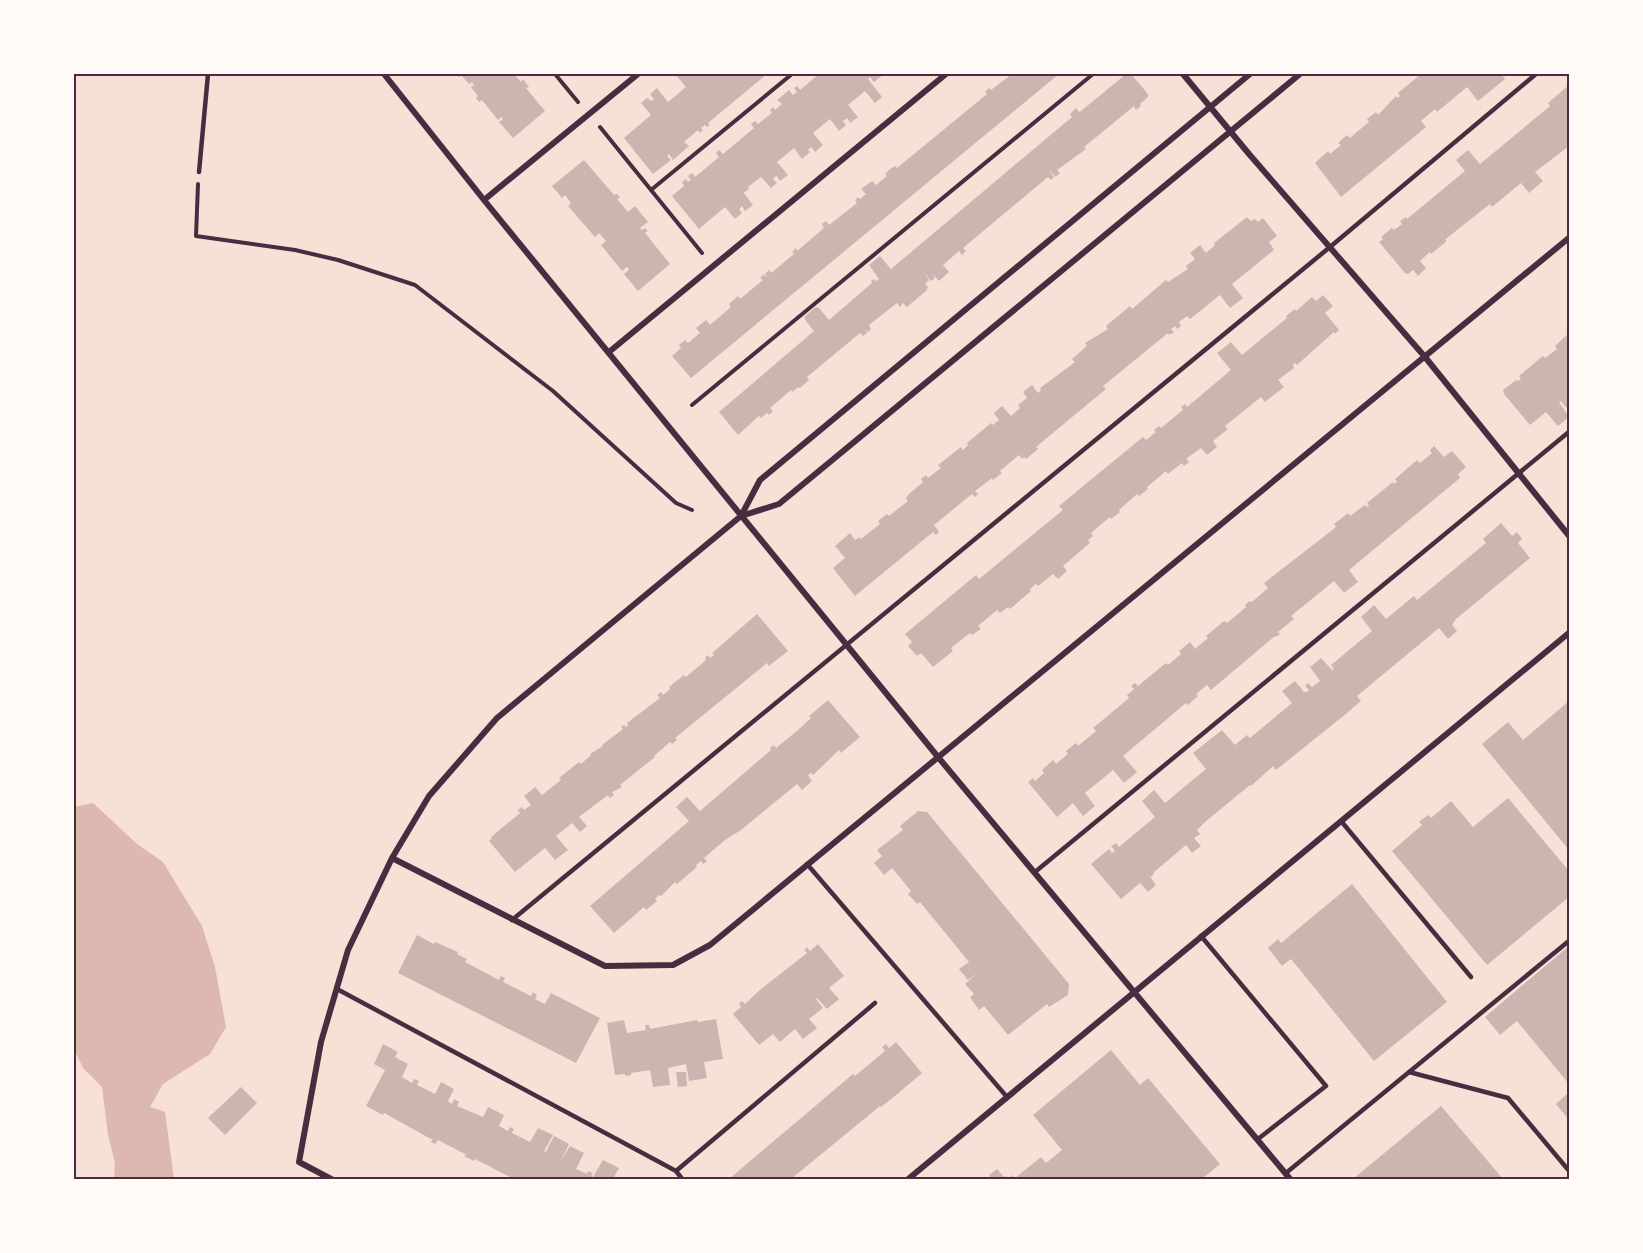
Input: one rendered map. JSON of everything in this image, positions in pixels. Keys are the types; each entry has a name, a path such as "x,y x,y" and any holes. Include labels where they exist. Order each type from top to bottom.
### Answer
{"street":[{"path":"384,74 938,757 1292,1179"},
{"path":"484,200 638,74"},
{"path":"609,352 946,74"},
{"path":"1183,74 1425,357 1569,537"},
{"path":"741,516 760,480 1250,74"},
{"path":"333,1179 299,1162 321,1042 348,950 392,858 429,796 497,718 741,516 779,504 1300,74"},
{"path":"392,858 605,966 673,965 710,945 1569,237"},
{"path":"907,1179 1569,632"}],"lane":[{"path":"199,172 208,74"},
{"path":"512,920 1536,74"},
{"path":"1035,872 1569,431"},
{"path":"1341,821 1471,977"},
{"path":"807,864 1006,1098"},
{"path":"1201,936 1326,1086 1258,1139"},
{"path":"1286,1173 1569,940"},
{"path":"337,989 676,1171 683,1179"},
{"path":"676,1171 875,1003"},
{"path":"1409,1072 1508,1098 1569,1172"}],"path":[{"path":"555,74 578,102"},
{"path":"651,190 792,74"},
{"path":"692,405 1094,74"},
{"path":"600,127 702,253"},
{"path":"199,172 196,236 295,250 338,260 415,285 553,391 676,503 692,510"}],"shaded area":[{"path":"93,803 137,844 163,862 202,926 215,967 226,1027 210,1054 163,1084 150,1107 165,1112 174,1179 114,1179 115,1163 108,1135 102,1087 83,1068 74,1049 74,807"}],"building":[{"path":"455,74 514,74 521,82 523,79 529,87 526,88 545,111 513,138 499,122 503,119 501,117 498,120 482,100 479,102 476,98 478,96 471,87 474,85 472,82 469,84 461,75 459,77"},
{"path":"675,74 767,74 708,123 710,125 707,127 705,125 701,128 703,130 700,133 698,130 684,142 689,146 673,160 669,154 667,156 671,160 653,174 624,138 651,115 641,103 647,98 651,101 654,99 650,94 657,88 668,102 686,87"},
{"path":"819,74 884,74 874,82 870,77 868,79 882,97 875,103 865,91 848,105 858,117 850,123 847,118 843,121 846,125 839,131 830,119 813,133 823,145 815,152 811,147 808,150 810,152 802,159 794,148 777,162 788,175 780,181 777,176 775,177 773,179 777,183 771,188 761,177 743,192 753,205 745,211 742,206 739,209 742,213 735,219 725,207 699,229 672,196 684,186 682,182 686,179 688,182 691,180 688,176 692,173 695,177 719,157 716,153 719,150 723,154 754,128 751,124 755,121 758,124 772,113 770,110 773,107 775,110 782,104 777,100 789,90 793,95 797,92 794,88 797,86 800,90"},
{"path":"1012,74 1059,74 691,378 672,356 681,348 679,345 685,340 688,343 700,333 696,328 706,320 710,325 731,307 729,304 738,296 740,299 763,280 760,278 764,274 766,277 765,274 769,270 771,273 794,254 792,252 796,248 797,251 824,228 822,224 826,221 829,225 857,203 855,200 858,197 860,199 866,194 861,189 872,181 876,185 887,176 885,174 890,169 895,166 897,168 987,94 985,92 989,88 991,90"},
{"path":"1126,74 1131,74 1148,94 1148,97 1140,104 1141,106 1136,110 1134,106 1084,147 1086,149 1057,170 1060,173 1056,177 1049,170 1054,177 1051,180 1048,177 963,248 966,251 962,255 959,251 943,265 949,272 939,281 933,274 935,278 931,281 923,271 929,280 925,284 928,287 926,291 907,307 903,303 900,307 897,303 869,325 871,329 868,332 865,329 867,333 863,336 860,333 807,377 809,380 800,388 792,392 791,390 770,408 773,411 769,415 767,413 761,418 759,416 738,435 719,412 814,331 805,320 805,316 816,307 829,320 872,283 871,281 879,279 869,265 880,256 891,269 1072,117 1070,114 1076,108 1079,112 1081,111"},
{"path":"1421,74 1501,74 1505,79 1478,101 1467,87 1437,112 1435,109 1421,121 1426,127 1341,197 1315,163 1328,151 1330,154 1341,145 1338,143 1347,135 1350,138 1369,122 1367,119 1376,112 1378,115 1396,96 1398,98 1400,96 1398,93"},
{"path":"1569,85 1569,146 1535,172 1543,181 1529,193 1521,183 1492,207 1490,204 1420,261 1426,268 1418,276 1413,270 1408,274 1405,273 1379,242 1383,239 1381,237 1392,228 1394,230 1402,224 1400,221 1406,217 1407,219 1465,171 1456,160 1468,150 1480,164 1550,106 1548,103"},
{"path":"584,160 614,195 617,194 620,197 617,199 628,212 635,206 648,222 640,228 648,231 645,233 670,264 638,291 624,274 629,270 628,268 622,271 601,245 606,241 599,233 595,237 568,206 571,203 565,195 562,198 552,186"},
{"path":"1247,217 1251,221 1255,219 1258,222 1263,218 1277,236 1269,242 1274,250 1232,284 1243,298 1230,308 1220,295 1190,319 1187,316 1179,322 1181,326 1171,329 1174,332 1169,335 1168,333 1103,386 1106,389 1036,447 1038,449 1026,459 1024,457 1022,459 1019,455 1000,471 1002,473 975,491 978,494 975,497 972,494 934,525 939,532 936,535 933,532 855,596 833,568 845,558 835,546 850,533 855,540 860,537 861,539 880,524 878,521 887,514 889,516 908,501 906,498 909,494 923,482 921,479 926,475 928,478 941,468 938,465 961,447 963,450 968,445 967,443 991,423 993,425 999,420 994,413 1002,406 1011,416 1020,408 1018,405 1027,398 1023,392 1032,385 1038,393 1040,388 1075,362 1072,359 1087,346 1085,343 1108,329 1106,326 1130,306 1132,309 1166,280 1168,282 1188,269 1186,266 1195,259 1190,253 1200,245 1206,253 1215,245 1214,243"},
{"path":"1323,295 1333,306 1325,313 1339,330 1297,365 1295,363 1294,368 1278,380 1284,387 1265,402 1261,397 1225,426 1228,429 1213,441 1217,447 1207,455 1201,448 1186,459 1189,462 1184,466 1182,463 1168,474 1166,471 1147,487 1148,489 1139,496 1137,494 1119,510 1120,512 1111,519 1110,517 1091,533 1093,536 1088,540 1090,543 1063,566 1067,571 1058,579 1053,574 1038,586 1036,584 1010,609 1008,607 1000,613 997,610 978,626 981,629 972,635 970,633 951,648 953,651 933,667 921,653 917,656 908,646 912,642 905,634 976,575 979,579 1063,510 1059,506 1143,437 1146,440 1156,432 1154,430 1159,426 1161,428 1183,410 1181,407 1185,404 1187,407 1231,370 1217,353 1231,342 1242,355 1295,309 1296,311 1312,297 1316,301"},
{"path":"1569,333 1569,411 1561,401 1559,402 1569,417 1558,426 1546,412 1530,425 1503,390 1521,379 1519,376 1543,356 1545,358 1557,349 1555,346"},
{"path":"1434,446 1444,457 1452,451 1466,467 1458,474 1460,478 1349,570 1358,582 1344,593 1334,581 1291,616 1294,619 1278,632 1280,634 1211,690 1207,685 1188,705 1186,703 1123,756 1137,772 1124,783 1113,770 1085,793 1095,806 1083,816 1073,803 1057,817 1028,782 1033,778 1035,781 1044,773 1042,770 1053,760 1056,764 1068,754 1066,751 1076,743 1078,746 1096,731 1093,728 1129,698 1127,695 1134,689 1131,686 1135,683 1138,686 1166,663 1168,665 1190,642 1195,649 1208,638 1206,636 1224,621 1227,623 1246,607 1245,605 1268,588 1264,583 1336,527 1334,524 1348,513 1350,516 1365,505 1367,507 1369,505 1367,503 1393,482 1394,484 1397,482 1395,479 1417,460 1420,463 1432,453 1430,450"},
{"path":"1501,523 1512,536 1517,532 1522,539 1518,543 1530,558 1456,619 1452,625 1457,631 1448,639 1439,628 1357,696 1361,701 1347,713 1276,770 1273,766 1205,822 1197,830 1200,834 1194,838 1201,846 1192,853 1186,845 1151,877 1149,875 1156,885 1148,892 1140,883 1121,899 1091,864 1109,849 1112,853 1115,851 1111,846 1116,843 1119,847 1155,817 1142,801 1154,790 1165,803 1206,769 1193,753 1222,730 1235,745 1247,735 1250,738 1292,703 1282,691 1295,681 1304,692 1307,692 1309,690 1305,686 1308,683 1312,687 1320,681 1310,667 1321,658 1332,670 1334,669 1331,665 1372,631 1361,617 1374,605 1386,619 1414,596 1417,600 1486,543 1483,539"},
{"path":"757,614 788,651 769,666 767,663 675,738 677,740 672,744 670,742 620,785 622,787 612,792 614,795 610,798 608,795 579,817 587,826 580,832 572,823 556,836 568,850 555,860 545,848 515,872 489,841 520,813 518,810 522,807 524,810 531,805 524,796 535,787 542,795 561,780 559,778 579,762 581,764 590,754 623,729 621,727 624,725 626,727 627,723 660,698 657,695 661,692 663,695 684,675 686,677 706,660 708,655 710,658 714,655 712,653"},
{"path":"828,700 860,737 841,753 839,750 813,775 811,773 808,775 812,781 802,790 797,784 741,830 725,840 704,858 707,861 703,864 701,861 677,884 675,882 661,896 659,895 655,899 657,901 646,910 644,907 614,933 590,906 689,821 676,807 687,797 700,811 771,750 770,748 774,745 776,748 798,730 811,718 809,716"},
{"path":"1569,701 1569,850 1482,744 1508,722 1523,740"},
{"path":"1508,798 1569,871 1569,897 1487,965 1392,851 1422,825 1419,822 1428,815 1431,818 1451,801 1473,827"},
{"path":"918,811 927,812 1069,984 1068,995 1049,1007 1047,1004 1008,1035 984,1006 979,1010 970,997 974,994 965,984 978,973 968,980 959,969 969,962 920,902 917,904 908,894 911,891 892,868 884,875 874,863 882,856 877,850 903,830 900,826"},
{"path":"1352,884 1447,1002 1374,1061 1291,959 1282,966 1268,948 1278,939 1281,943"},
{"path":"417,935 434,944 435,942 458,952 457,954 467,959 465,962 499,980 501,976 505,978 503,982 531,996 533,992 537,995 535,999 545,1004 551,993 600,1018 576,1063 398,973"},
{"path":"818,944 844,976 829,988 839,999 827,1009 816,999 823,1008 809,1019 817,1028 803,1039 795,1029 780,1042 773,1034 759,1045 733,1014 741,1007 739,1004 742,1001 745,1004 807,953 804,950 807,947 810,951"},
{"path":"1569,946 1569,1084 1517,1021 1500,1035 1485,1017"},
{"path":"716,1019 723,1059 704,1062 707,1078 689,1081 686,1064 668,1068 670,1085 653,1087 650,1070 625,1076 625,1074 615,1075 607,1023 624,1020 627,1033 646,1030 645,1025 649,1025 650,1029 697,1020 698,1022"},
{"path":"896,1042 922,1073 895,1096 791,1179 729,1179 853,1074 855,1076 885,1051 882,1047 886,1044 889,1048"},
{"path":"383,1044 398,1052 395,1057 408,1064 402,1077 412,1083 414,1079 419,1081 417,1085 435,1094 441,1082 454,1089 448,1101 452,1104 454,1099 459,1102 457,1106 483,1117 488,1107 504,1115 499,1126 508,1131 510,1127 514,1129 512,1133 530,1142 538,1128 553,1135 544,1151 546,1152 554,1136 569,1144 561,1161 570,1146 584,1153 576,1169 587,1174 588,1171 593,1173 591,1176 593,1177 603,1160 619,1168 613,1179 511,1179 475,1159 474,1161 464,1156 466,1154 438,1140 435,1144 431,1142 433,1138 366,1106 385,1070 374,1064"},
{"path":"1111,1050 1140,1085 1148,1078 1220,1164 1203,1178 1205,1179 1014,1179 1041,1157 1046,1163 1062,1150 1033,1115"},
{"path":"676,1072 686,1072 687,1086 678,1087"},
{"path":"241,1087 257,1103 225,1135 208,1118"},
{"path":"1569,1092 1569,1120 1556,1104"},
{"path":"1441,1106 1503,1179 1353,1179"},
{"path":"997,1169 1004,1177 1008,1178 1012,1175 1014,1179 992,1179 989,1175"}]}
